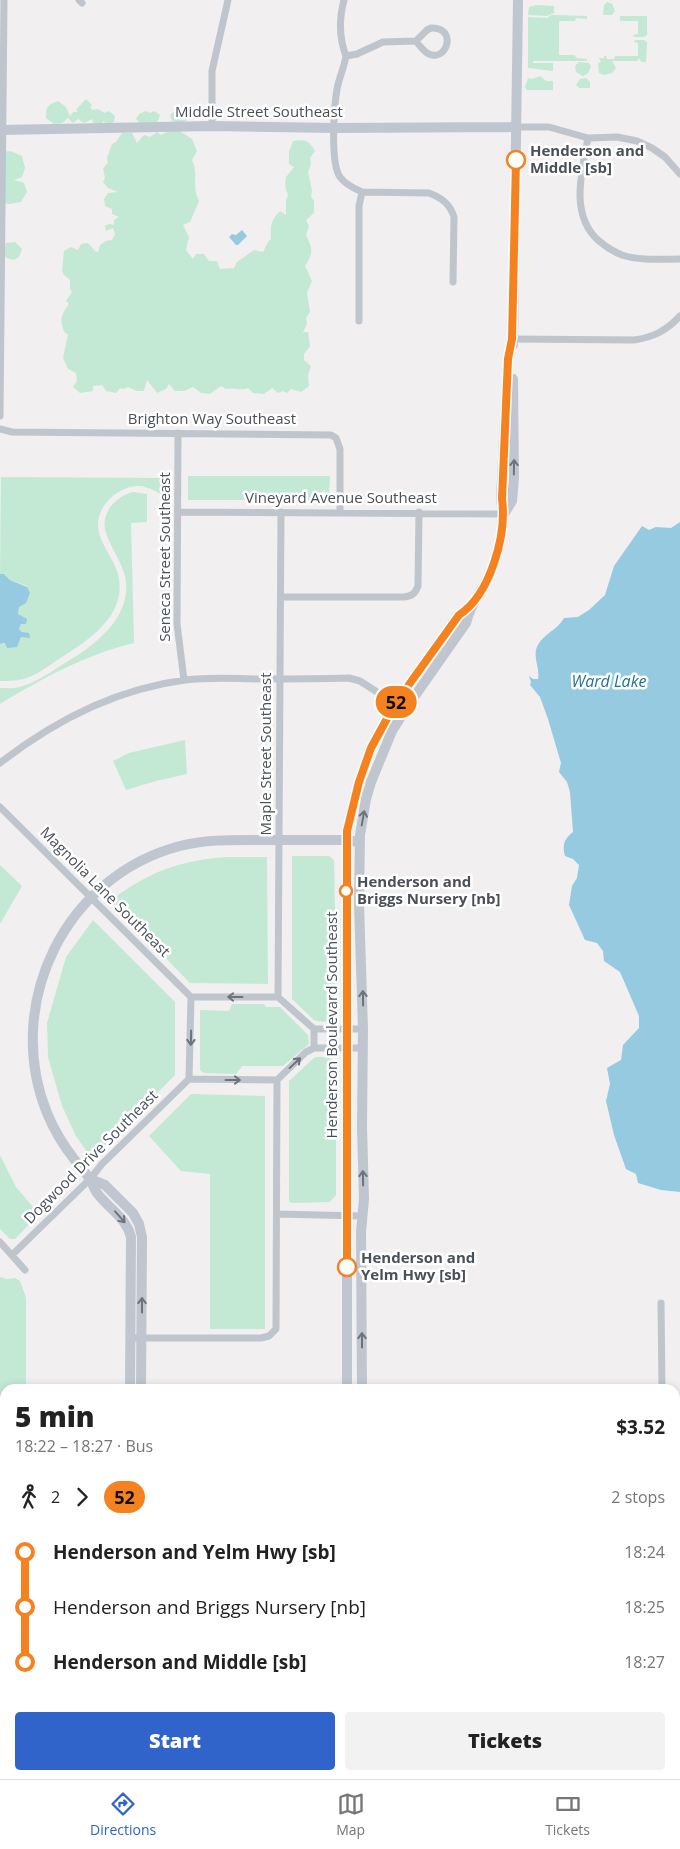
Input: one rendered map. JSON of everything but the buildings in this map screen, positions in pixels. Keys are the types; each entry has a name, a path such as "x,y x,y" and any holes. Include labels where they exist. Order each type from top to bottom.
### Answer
{"main road":[{"name":"Henderson Boulevard Southeast","path":"362,1384 363,1029 359,904 360,842 366,800 384,748 405,710 466,623 470,608 487,580 503,527 502,499 508,359 512,339 518,0"},
{"name":"Middle Street Southeast","path":"2,130 212,126 335,128 517,127"},
{"name":"Henderson Boulevard Southeast","path":"347,1384 348,1049 346,840 359,782 371,748 395,704 459,615 470,608"},
{"path":"130,1384 131,1237 128,1227 96,1192 90,1179 61,1141 47,1113 38,1084 33,1038 36,1000 51,955 69,924 92,898 111,881 137,864 178,847 219,840 346,840 360,842"},
{"path":"90,1179 105,1185 133,1214 139,1224 142,1237 141,1384"}],"street":[{"path":"0,416 4,0"},
{"path":"212,126 212,71 228,0"},
{"path":"344,0 341,43 346,56 335,106 335,163 340,177 354,189 362,192 429,193 440,197 452,209 454,218 454,282"},
{"path":"346,56 358,54 383,42 416,41 427,30 436,28 446,35 448,44 443,52 435,55 426,52 416,41"},
{"path":"517,127 549,126 588,138 617,137 637,141 665,157 680,174"},
{"path":"588,138 579,200 583,216 592,235 606,247 621,255 640,259 680,259"},
{"path":"359,320 359,206 362,192"},
{"path":"512,339 634,340 650,338 662,332 680,316"},
{"name":"Brighton Way Southeast","path":"0,429 12,432 331,434 336,438 340,450 340,512"},
{"name":"Seneca Street Southeast","path":"178,433 177,624 184,680"},
{"name":"Vineyard Avenue Southeast","path":"178,512 504,514"},
{"name":"Maple Street Southeast","path":"278,997 281,512"},
{"path":"281,597 411,596 416,592 418,586 419,512"},
{"path":"0,763 24,744 82,710 148,688 184,680 220,678 348,678 360,681 405,710"},
{"name":"Magnolia Lane Southeast","path":"0,807 191,997"},
{"path":"363,1029 314,1030 278,997 191,997 189,1079 277,1080 306,1052 314,1048 363,1048"},
{"path":"314,1030 314,1048"},
{"name":"Dogwood Drive Southeast","path":"12,1255 189,1079"},
{"path":"130,1338 261,1338 273,1333 277,1325 277,1080"},
{"path":"277,1214 362,1216"},
{"path":"0,1242 25,1270"},
{"path":"661,1303 662,1384"}],"green space":[{"path":"607,2 612,4 615,11 612,15 603,15 604,5"},
{"path":"536,5 554,6 554,13 547,16 528,15 529,7"},
{"path":"551,15 587,16 587,19 576,18 575,21 559,21 559,55 575,55 576,58 587,59 587,61 533,61 533,63 553,63 553,71 528,68 528,17 547,18"},
{"path":"620,16 647,16 647,35 644,37 634,37 633,35 638,34 638,21 620,21"},
{"path":"635,40 647,42 646,62 642,62 638,58 638,61 612,61 616,68 612,73 604,75 599,73 598,63 601,62 599,58 606,56 607,59 614,59 615,56 638,56 638,43 634,42"},
{"path":"579,62 589,63 591,67 588,73 583,76 576,72 575,66"},
{"path":"540,76 546,81 553,81 553,90 527,90 525,87 528,78 532,79"},
{"path":"586,78 590,82 590,88 579,88 576,85 580,79"},
{"path":"86,99 92,105 90,108 93,110 98,109 105,113 109,111 115,116 114,122 108,125 103,121 102,125 94,126 92,119 84,123 78,119 73,123 68,118 62,123 54,124 46,118 48,106 52,103 58,101 66,107 70,116 73,112 78,112 76,110"},
{"path":"146,111 150,113 154,111 160,115 158,121 142,125 136,119 139,114"},
{"path":"175,111 180,114 182,112 189,117 186,121 177,123 172,121 170,115"},
{"path":"175,128 192,139 197,151 192,160 199,201 190,222 183,225 189,237 186,250 193,259 196,254 204,254 209,261 217,261 220,269 234,268 237,262 254,250 263,252 271,239 271,227 275,217 280,211 286,215 288,195 285,186 286,177 294,167 289,164 289,152 293,141 306,141 315,151 310,158 311,164 308,172 312,190 311,197 314,201 314,213 306,220 309,226 306,235 311,251 310,258 305,266 312,281 307,293 310,312 306,318 307,324 303,332 308,332 310,346 304,354 304,360 311,366 308,375 309,386 301,392 291,389 287,393 283,391 278,393 272,388 264,394 253,393 248,388 226,389 221,386 210,394 201,393 193,387 184,391 175,391 169,384 166,389 157,393 147,380 144,391 137,391 128,387 120,388 116,393 106,391 102,385 93,386 93,391 80,393 73,387 77,381 76,373 68,369 63,358 68,334 63,329 62,318 69,304 66,301 72,292 70,280 62,271 64,251 71,247 78,250 81,244 88,243 98,252 100,245 112,240 115,234 113,228 106,231 105,226 109,224 114,225 114,220 119,217 112,214 112,209 105,206 104,199 108,193 118,192 108,188 103,182 105,178 103,168 108,163 107,158 112,144 116,142 122,133 132,133 137,143 144,135 150,137 157,132 161,135"},
{"path":"10,151 22,156 25,168 22,177 14,180 24,183 27,192 21,202 9,204 0,202 0,182 6,180 0,178 0,152"},
{"path":"15,242 22,249 19,257 14,260 6,258 4,251 6,243"},
{"path":"188,476 330,476 329,497 324,490 320,494 327,500 188,500"},
{"path":"1,477 165,478 165,496 153,490 133,486 112,497 99,516 98,530 100,537 119,579 119,593 110,617 92,636 33,676 9,681 0,681 0,644 14,641 21,635 22,632 19,629 21,624 18,614 27,586 10,580 4,574 0,574"},
{"path":"133,492 147,494 147,522 131,523 134,643 99,654 65,668 0,704 0,688 20,687 42,678 84,651 106,632 115,621 122,609 126,596 126,581 121,565 106,534 105,520 108,510 115,502"},
{"path":"185,740 187,774 126,790 113,761 129,753"},
{"path":"292,856 329,856 334,860 337,1016 332,1020 314,1020 292,999"},
{"path":"226,857 267,857 268,984 190,983 110,901 138,882 164,870 193,861"},
{"path":"0,865 22,886 0,924"},
{"path":"93,920 175,1002 175,1075 92,1159 76,1136 62,1106 48,1057 47,1023 66,957"},
{"path":"232,1004 264,1004 266,1007 280,1007 308,1035 309,1044 283,1066 242,1066 236,1074 204,1073 200,1070 200,1010 229,1011"},
{"path":"315,1057 328,1057 336,1063 336,1195 330,1202 291,1203 289,1201 289,1081"},
{"path":"191,1094 265,1096 265,1329 210,1329 210,1174 181,1171 149,1136"},
{"path":"0,1155 16,1187 39,1214 15,1239 10,1239 0,1229"},
{"path":"0,1277 7,1279 15,1278 20,1281 26,1298 26,1384 0,1384"}],"water":[{"path":"242,230 247,236 236,245 229,237 232,234 236,235"},
{"name":"Ward Lake","path":"680,522 680,1192 661,1190 638,1183 636,1174 626,1169 614,1135 606,1101 610,1084 607,1068 621,1060 623,1045 639,1028 639,1016 620,972 604,961 603,951 597,943 585,940 569,905 572,886 577,878 579,865 573,859 565,856 564,852 564,843 573,832 570,792 567,782 559,772 561,763 548,719 540,697 530,685 529,676 533,679 538,679 536,650 541,640 564,618 578,617 589,610 605,595 614,566 642,526 649,530 656,527 671,528"},
{"path":"0,574 4,574 10,580 27,587 30,593 26,603 19,607 18,614 27,619 26,624 21,624 19,629 22,632 29,633 30,638 21,637 17,647 7,648 5,643 0,644"}],"bus line":[{"name":"52","path":"347,1267 347,831 359,782 371,748 395,704 459,615 470,608 487,580 503,527 502,499 508,359 512,339 516,160"}],"place":[{"name":"Henderson and Middle [sb]","path":"516,160"},
{"name":"Henderson and Briggs Nursery [nb]","path":"346,891"},
{"name":"Henderson and Yelm Hwy [sb]","path":"347,1267"}]}
